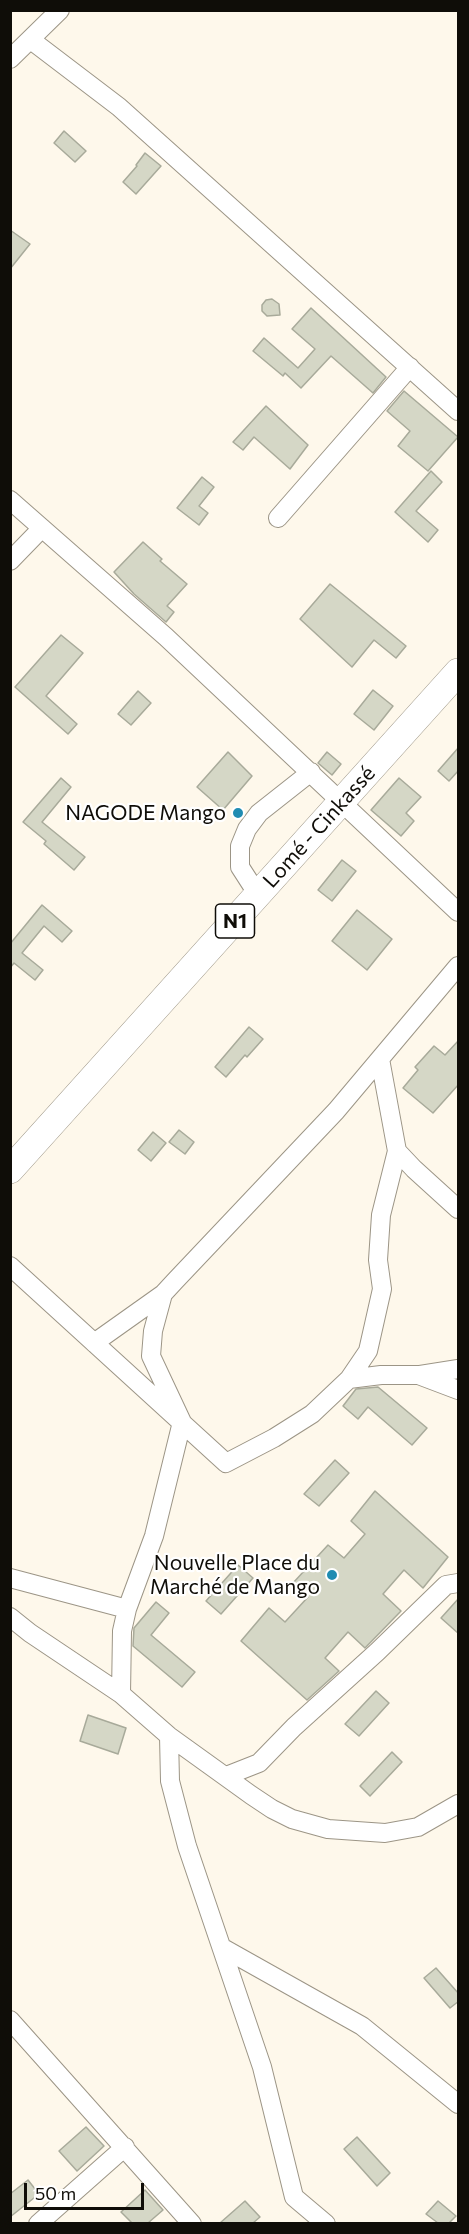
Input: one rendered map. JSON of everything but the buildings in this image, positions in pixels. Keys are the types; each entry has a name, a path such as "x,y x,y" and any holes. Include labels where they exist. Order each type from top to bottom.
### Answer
{"highway":[{"name":"Lomé - Cinkassé","path":"14,1158 258,895 459,672"}],"street":[{"path":"10,59 60,10"},
{"path":"31,40 119,107 459,411"},
{"path":"278,518 410,367"},
{"path":"10,500 166,637 459,912"},
{"path":"10,561 42,528"},
{"path":"258,895 240,867 240,846 247,829 259,813 311,772"},
{"path":"94,1343 163,1294 336,1111 459,966"},
{"path":"10,1266 226,1463 274,1438 312,1414 349,1379 368,1351 382,1289 378,1260 381,1215 397,1150 380,1059"},
{"path":"397,1150 414,1169 459,1209"},
{"path":"121,1694 122,1631 127,1609 154,1536 182,1422 151,1356 153,1330 163,1294"},
{"path":"349,1379 420,1375 459,1368"},
{"path":"420,1375 459,1390"},
{"path":"10,1578 127,1609"},
{"path":"226,1776 259,1763 294,1726 377,1652 446,1585 459,1583"},
{"path":"10,1617 121,1694 169,1736 272,1809 292,1819 328,1829 385,1833 418,1827 459,1804"},
{"path":"169,1736 170,1781 187,1846 262,2067 294,2197 326,2223"},
{"path":"223,1948 362,2026 459,2104"},
{"path":"10,2020 192,2223"},
{"path":"38,2223 125,2147"}],"place":[{"name":"NAGODE Mango","path":"238,813"},
{"name":"Nouvelle Place du Marché de Mango","path":"332,1575"}]}
